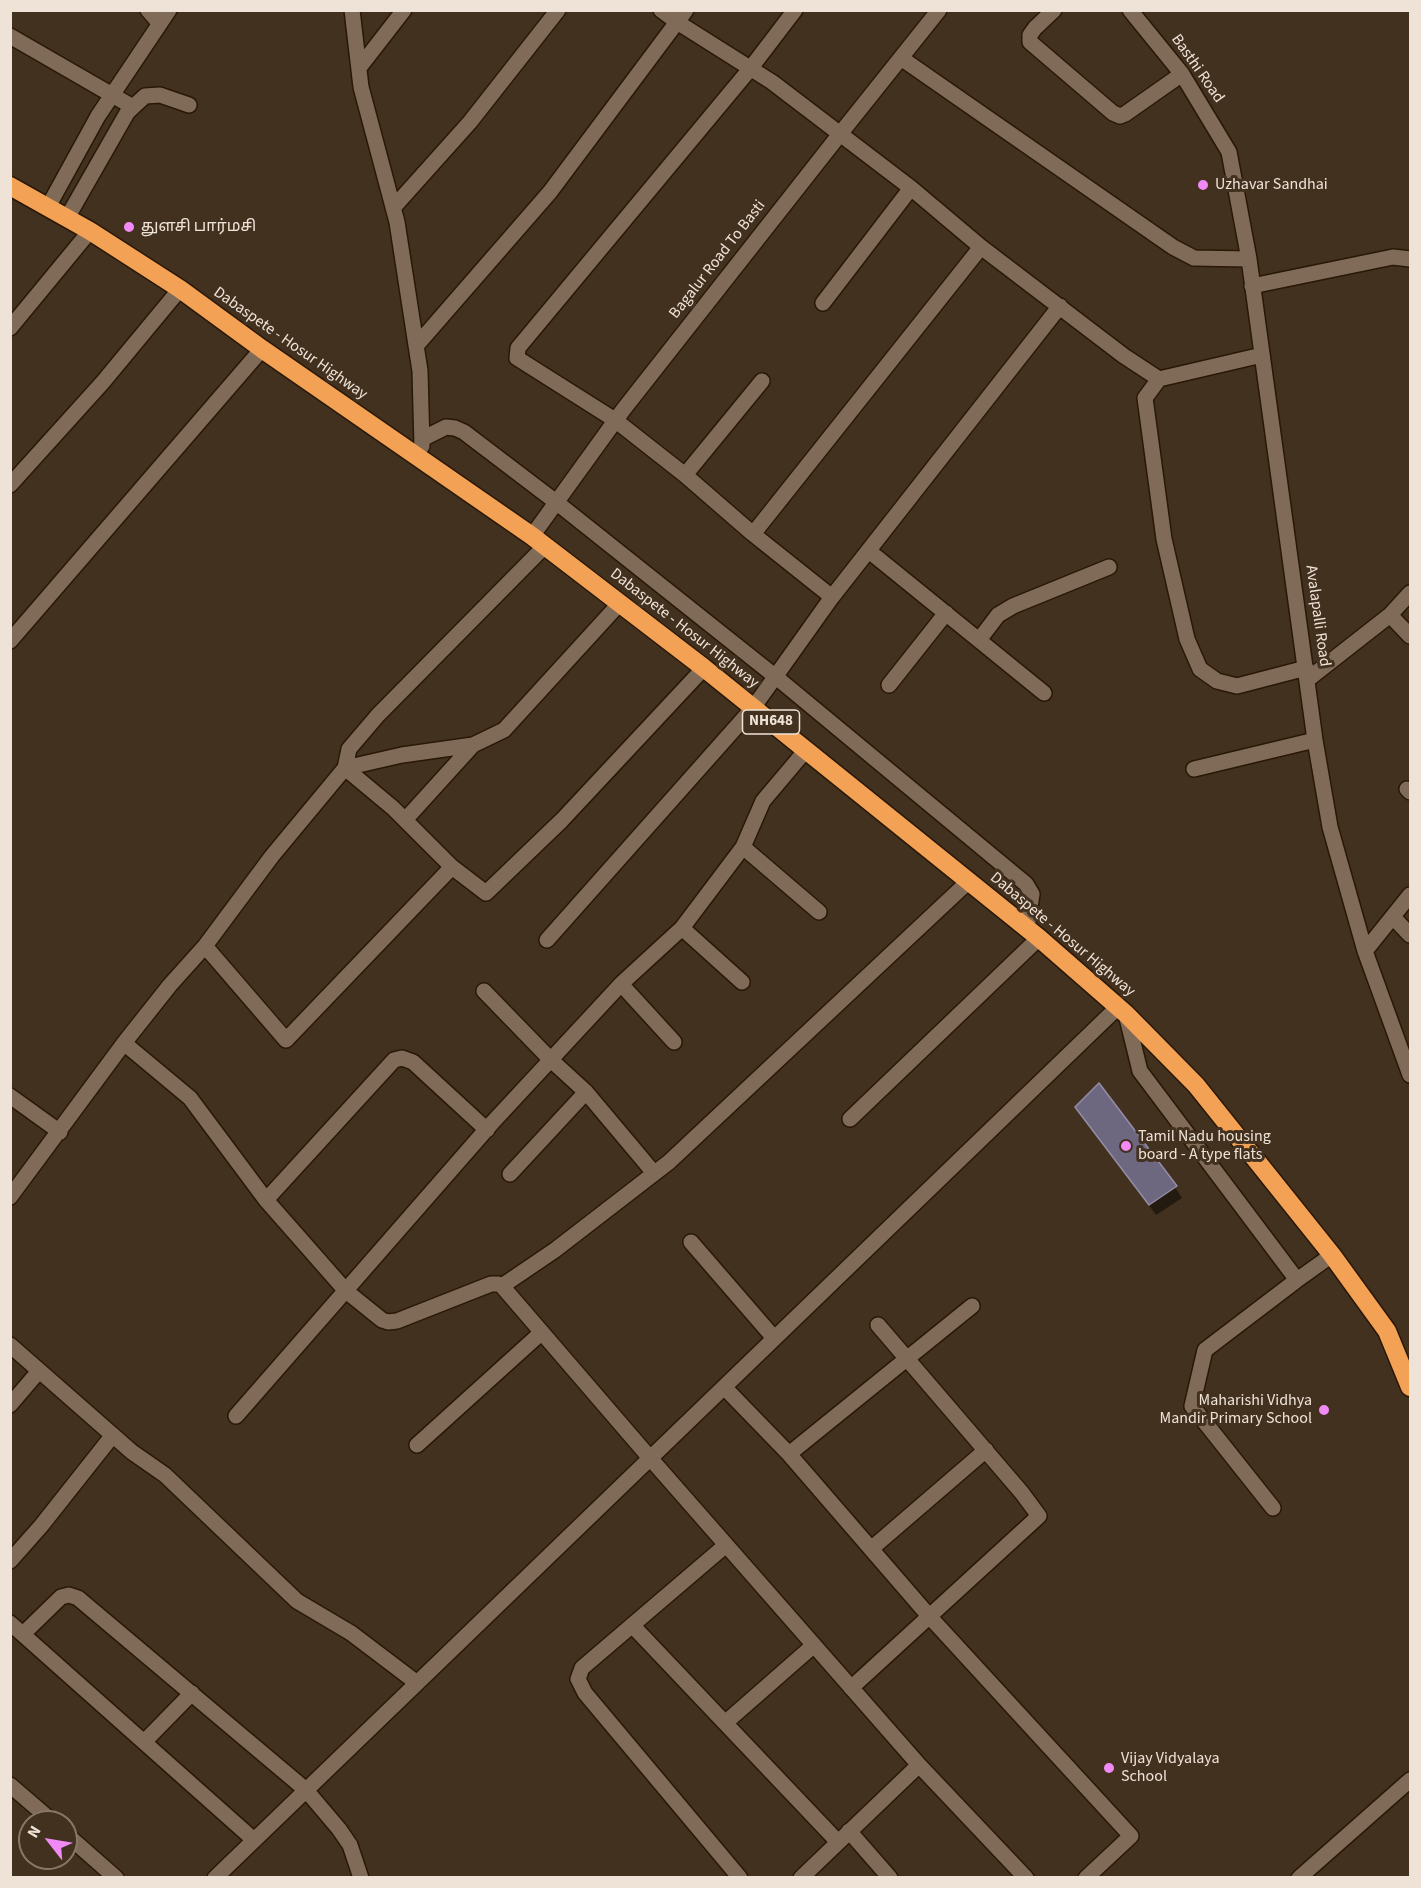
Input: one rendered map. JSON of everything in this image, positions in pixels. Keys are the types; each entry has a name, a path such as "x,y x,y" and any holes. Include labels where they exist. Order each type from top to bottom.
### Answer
{"highway":[{"name":"Dabaspete - Hosur Highway","path":"10,186 90,231 180,289 262,349 538,541 704,668 1033,934 1122,1011 1196,1085 1332,1255 1387,1331 1410,1387"}],"street":[{"path":"148,10 160,24"},
{"path":"48,207 98,116 169,10"},
{"path":"352,10 361,87 393,208 420,371 422,461"},
{"path":"359,68 404,10"},
{"path":"393,208 470,122 558,10"},
{"path":"661,10 681,16 750,69 772,82 911,188 981,247 1124,356 1159,379"},
{"path":"795,10 750,69 518,348 517,358 615,420 832,597"},
{"name":"Bagalur Road To Basti","path":"10,1197 124,1043 170,985 205,946 272,856 345,768 349,749 538,541 556,502 615,420 939,10"},
{"path":"1054,10 1035,28 1030,35 1030,42 1113,113 1120,116 1125,114 1182,74"},
{"name":"Basthi Road","path":"1132,11 1182,74 1229,152"},
{"path":"416,346 550,192 681,16"},
{"path":"10,36 133,106"},
{"path":"901,58 1173,247 1194,258 1249,259"},
{"path":"67,218 133,106 145,96 160,95 189,105"},
{"name":"Avalapalli Road","path":"1229,152 1249,259 1315,740 1330,827 1365,951 1410,1075"},
{"path":"823,303 911,188"},
{"path":"10,328 90,231"},
{"path":"753,534 981,247"},
{"path":"1252,286 1393,257 1410,259"},
{"path":"10,485 103,382 180,289"},
{"path":"547,940 753,708 832,597 1060,306"},
{"path":"10,641 262,349"},
{"path":"1262,355 1159,379 1145,398 1163,527 1187,639 1200,669 1217,681 1237,686 1306,674 1390,615 1410,593"},
{"path":"685,475 762,381"},
{"path":"422,439 447,428 464,432 776,677 1026,884 1032,894 1033,934 850,1119"},
{"path":"869,551 1044,693"},
{"path":"979,640 998,615 1013,606 1109,567"},
{"path":"345,768 402,755 473,745 504,730 620,603"},
{"path":"889,685 946,613"},
{"path":"1390,615 1410,636"},
{"path":"345,768 405,820 452,867 486,893 562,820 704,668"},
{"path":"1194,769 1315,740"},
{"path":"405,820 473,745"},
{"path":"236,1416 487,1130 621,984 682,928 743,847 763,801 806,750"},
{"path":"743,847 819,912"},
{"path":"205,946 286,1040 452,867"},
{"path":"502,1286 555,1250 669,1162 969,881"},
{"path":"1365,951 1410,895"},
{"path":"1393,917 1410,935"},
{"path":"682,928 742,982"},
{"path":"621,984 674,1042"},
{"path":"484,990 551,1060 586,1092 654,1173"},
{"path":"215,1878 774,1338 1122,1011 1140,1071 1297,1280"},
{"path":"124,1043 190,1098 266,1200 346,1291 382,1320 397,1321 491,1284 502,1286 919,1765 1026,1878"},
{"path":"266,1200 394,1060 402,1058 413,1062 487,1130"},
{"path":"510,1174 586,1092"},
{"path":"10,1096 60,1132"},
{"path":"691,1242 774,1338"},
{"path":"1273,1508 1192,1406 1205,1350 1332,1255"},
{"path":"789,1454 972,1306"},
{"path":"851,1688 1039,1516 986,1450 878,1325"},
{"path":"417,1445 542,1332"},
{"path":"10,1345 132,1452 165,1475 297,1601 351,1633 417,1683"},
{"path":"10,1404 39,1371"},
{"path":"724,1386 789,1454 929,1616 1131,1836 1086,1878"},
{"path":"10,1561 113,1435"},
{"path":"871,1549 986,1450"},
{"path":"726,1545 582,1668 578,1679 585,1693 740,1878"},
{"path":"23,1634 61,1597 69,1595 78,1598 306,1790 339,1828 350,1845 361,1878"},
{"path":"10,1623 254,1840"},
{"path":"633,1625 725,1723 843,1837 890,1878"},
{"path":"725,1723 814,1645"},
{"path":"145,1741 192,1693"},
{"path":"801,1878 919,1765"},
{"path":"1299,1878 1410,1780"},
{"path":"10,1785 39,1810"},
{"path":"78,1845 116,1878"}],"building":[{"name":"Tamil Nadu housing board - A type flats","path":"1099,1083 1177,1186 1149,1205 1075,1107"}],"place":[{"name":"Uzhavar Sandhai","path":"1203,185"},
{"name":"துளசி பார்மசி","path":"129,227"},
{"name":"Tamil Nadu housing board - A type flats","path":"1126,1146"},
{"name":"Maharishi Vidhya Mandir Primary School","path":"1324,1410"},
{"name":"Vijay Vidyalaya School","path":"1109,1768"}]}
